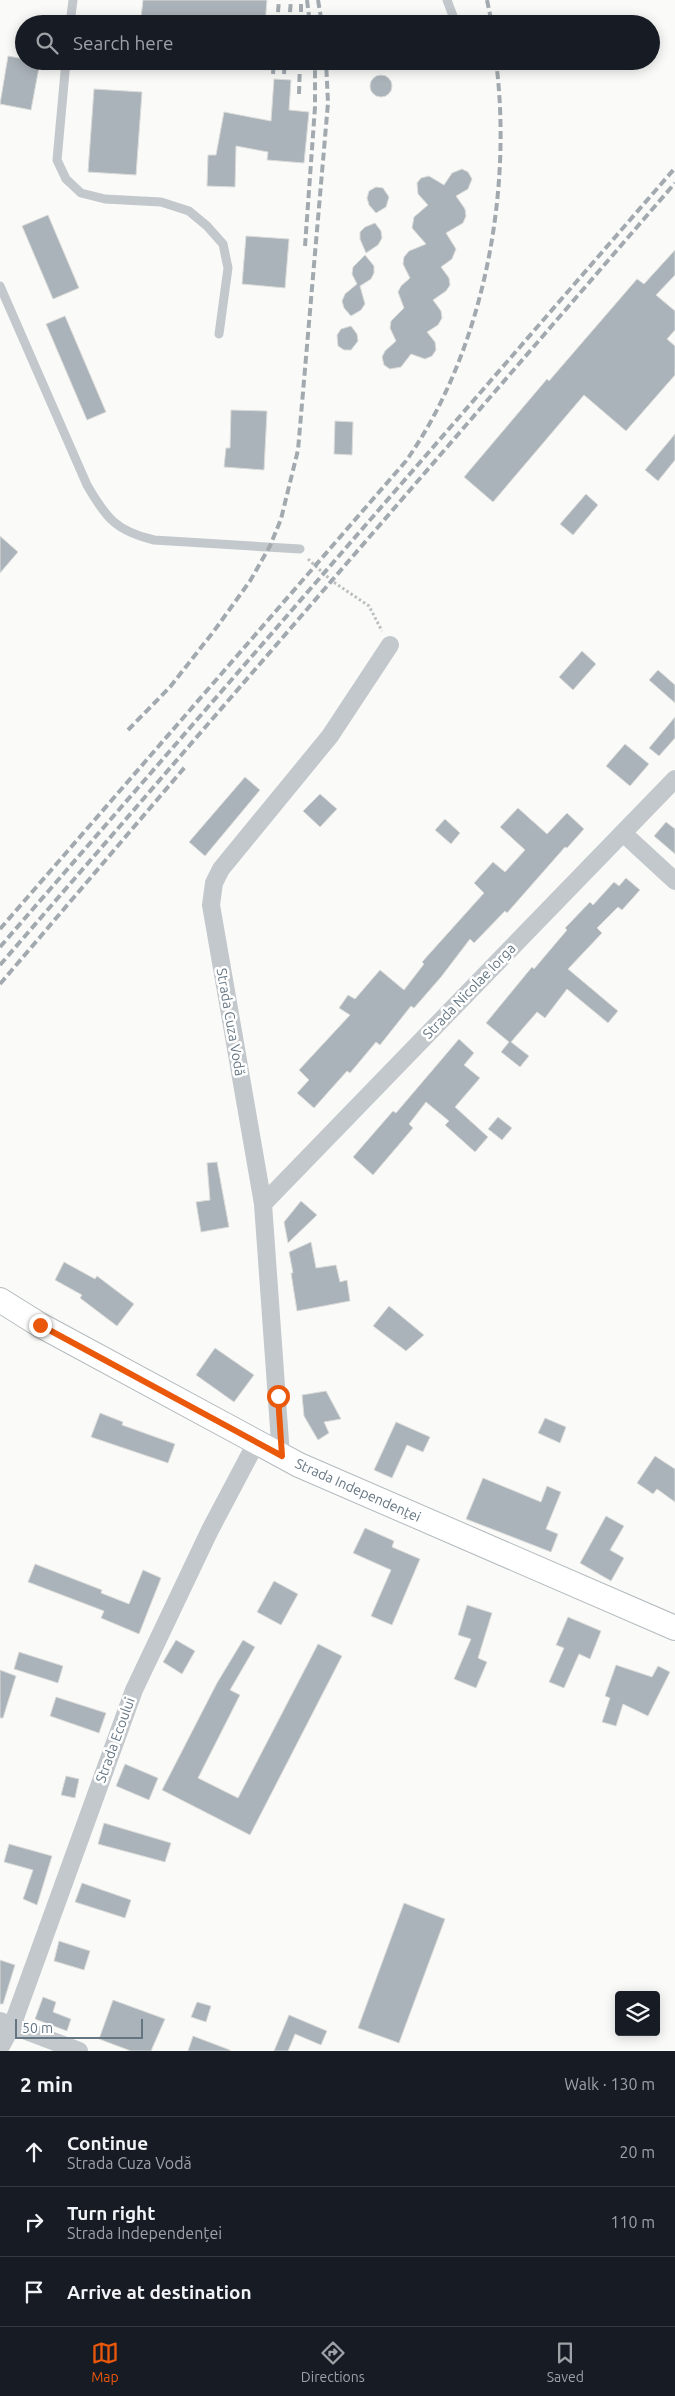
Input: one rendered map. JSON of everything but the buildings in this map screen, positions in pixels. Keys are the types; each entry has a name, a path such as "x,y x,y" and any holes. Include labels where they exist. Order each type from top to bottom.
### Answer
{"street":[{"name":"Strada Cuza Vodă","path":"282,1456 263,1204 211,905 214,883 221,869 330,736 390,645"},
{"name":"Strada Nicolae Iorga","path":"263,1204 675,779"},
{"path":"623,833 675,882"},
{"name":"Strada Independenței","path":"0,1300 40,1325 282,1456 675,1628"},
{"name":"Strada Ecoului","path":"0,2048 6,2023 134,1690 210,1530 256,1443"},
{"path":"6,2023 79,2051"}],"lane":[{"path":"71,15 72,0"},
{"path":"448,0 453,15"},
{"path":"65,70 57,160 66,179 81,193 105,199 162,202 189,211 207,226 223,244 228,268 219,334"},
{"path":"0,286 87,485 106,515 121,529 133,535 154,540 300,549"}],"path":[{"path":"300,549 308,560 332,581 369,606 390,645"}],"railway":[{"path":"278,15 279,0"},
{"path":"290,15 291,0"},
{"path":"301,0 301,15"},
{"path":"307,0 309,15"},
{"path":"318,0 320,15"},
{"path":"487,0 490,15"},
{"path":"273,70 273,74"},
{"path":"284,70 284,74"},
{"path":"299,94 300,70"},
{"path":"305,246 315,107 315,70"},
{"path":"128,730 170,687 214,631 250,581 270,546 281,519 298,450 328,103 326,70"},
{"path":"0,929 406,461 433,418 455,371 473,321 486,270 495,217 500,164 500,112 497,70"},
{"path":"0,947 675,168"},
{"path":"0,965 675,183"},
{"path":"0,984 185,767"}],"route":[{"path":"40,1325 282,1456 278,1396"}]}
